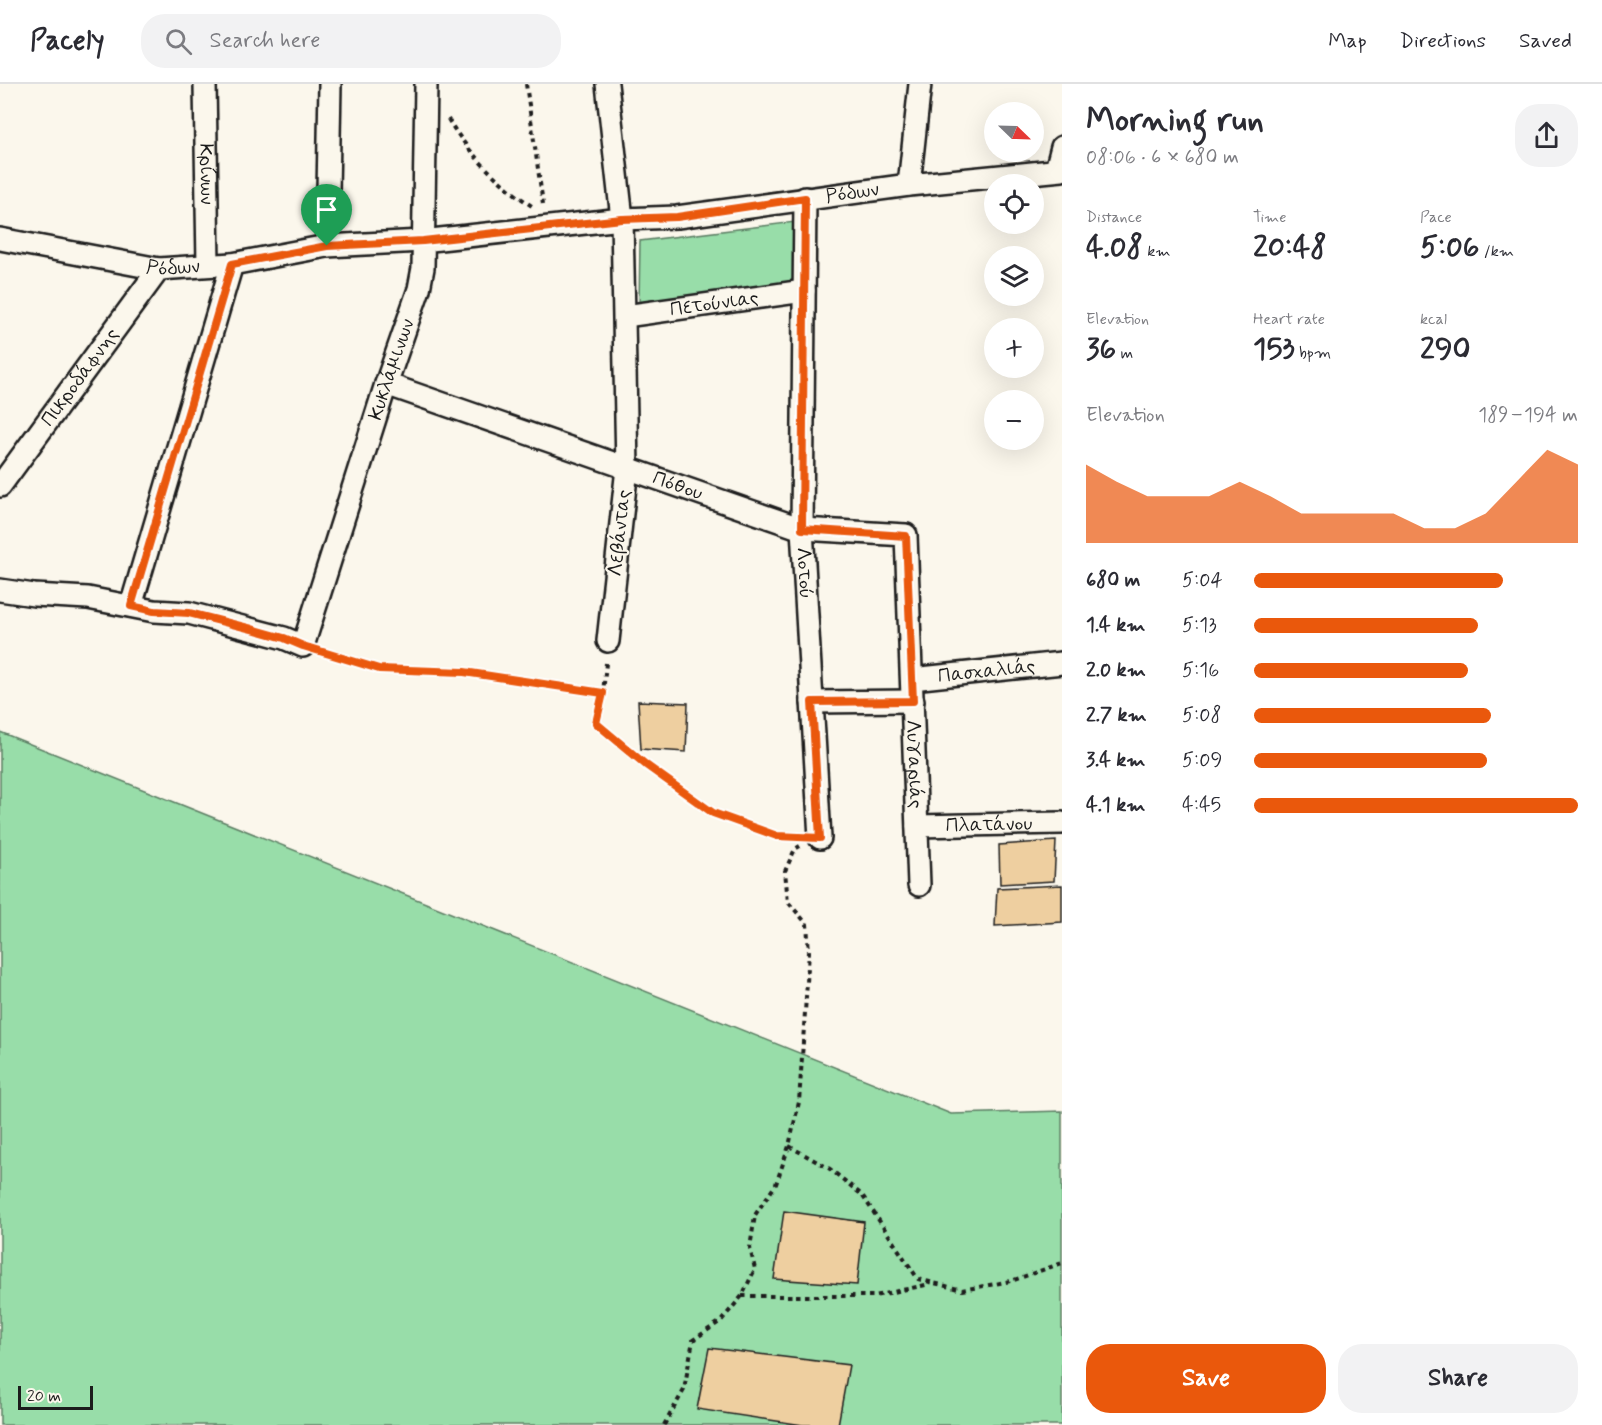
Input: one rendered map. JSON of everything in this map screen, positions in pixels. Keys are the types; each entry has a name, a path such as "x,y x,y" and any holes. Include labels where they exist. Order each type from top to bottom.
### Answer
{"street":[{"name":"Κρίνων","path":"205,84 208,264"},
{"path":"327,246 330,84"},
{"name":"Κυκλάμινων","path":"303,646 386,384 419,289 423,268 426,84"},
{"name":"Λεβάντας","path":"607,84 622,219 627,468 608,641"},
{"path":"909,185 920,84"},
{"path":"1059,170 1062,147"},
{"name":"Ρόδων","path":"0,238 159,269 232,264 327,246 423,241 546,222 677,217 909,185 1059,170"},
{"name":"Λοτού","path":"805,198 802,529 820,838"},
{"path":"131,606 232,264"},
{"name":"Πικροδάφνης","path":"0,486 7,466 159,269"},
{"name":"Πετούνιας","path":"625,316 804,291"},
{"name":"Πόθου","path":"386,384 802,529 906,536"},
{"name":"Λυγαριάς","path":"906,536 919,885"},
{"path":"0,590 34,595 88,598 154,611 189,613 284,638 303,646"},
{"name":"Πασχαλιάς","path":"912,679 1062,663"},
{"path":"812,702 913,701"},
{"name":"Πλατάνου","path":"917,826 1062,823"}],"path":[{"path":"526,84 546,222"},
{"path":"448,118 460,138 491,173 546,222"},
{"path":"608,641 603,693 596,723 646,765 713,813 777,836 820,838"},
{"path":"303,646 379,669 464,672 603,693"},
{"path":"664,1425 684,1390 693,1340 721,1321 742,1296 755,1269 750,1248 755,1215 776,1184 789,1146 799,1102 809,952 807,924 788,902 785,872 795,849 820,838"},
{"path":"789,1146 830,1169 862,1195 918,1279 962,1290 1011,1281 1062,1263"},
{"path":"742,1296 875,1296 933,1283"}],"green space":[{"path":"795,222 794,283 639,306 640,241"},
{"path":"0,732 951,1114 1062,1111 1062,1425 0,1425"}],"building":[{"path":"638,701 688,703 686,752 641,749"},
{"path":"1056,841 1054,881 1000,884 999,845"},
{"path":"1062,885 1062,922 995,926 997,888"},
{"path":"784,1211 864,1222 857,1285 774,1279"},
{"path":"709,1348 849,1365 838,1425 803,1425 697,1409"}],"route":[{"path":"805,198 802,529 906,536 913,701 812,702 820,838 777,836 713,813 646,765 596,723 603,693 464,672 379,669 252,629 189,613 154,611 131,606 232,264 327,246 423,241 548,229 622,219 677,217 805,198"}]}
